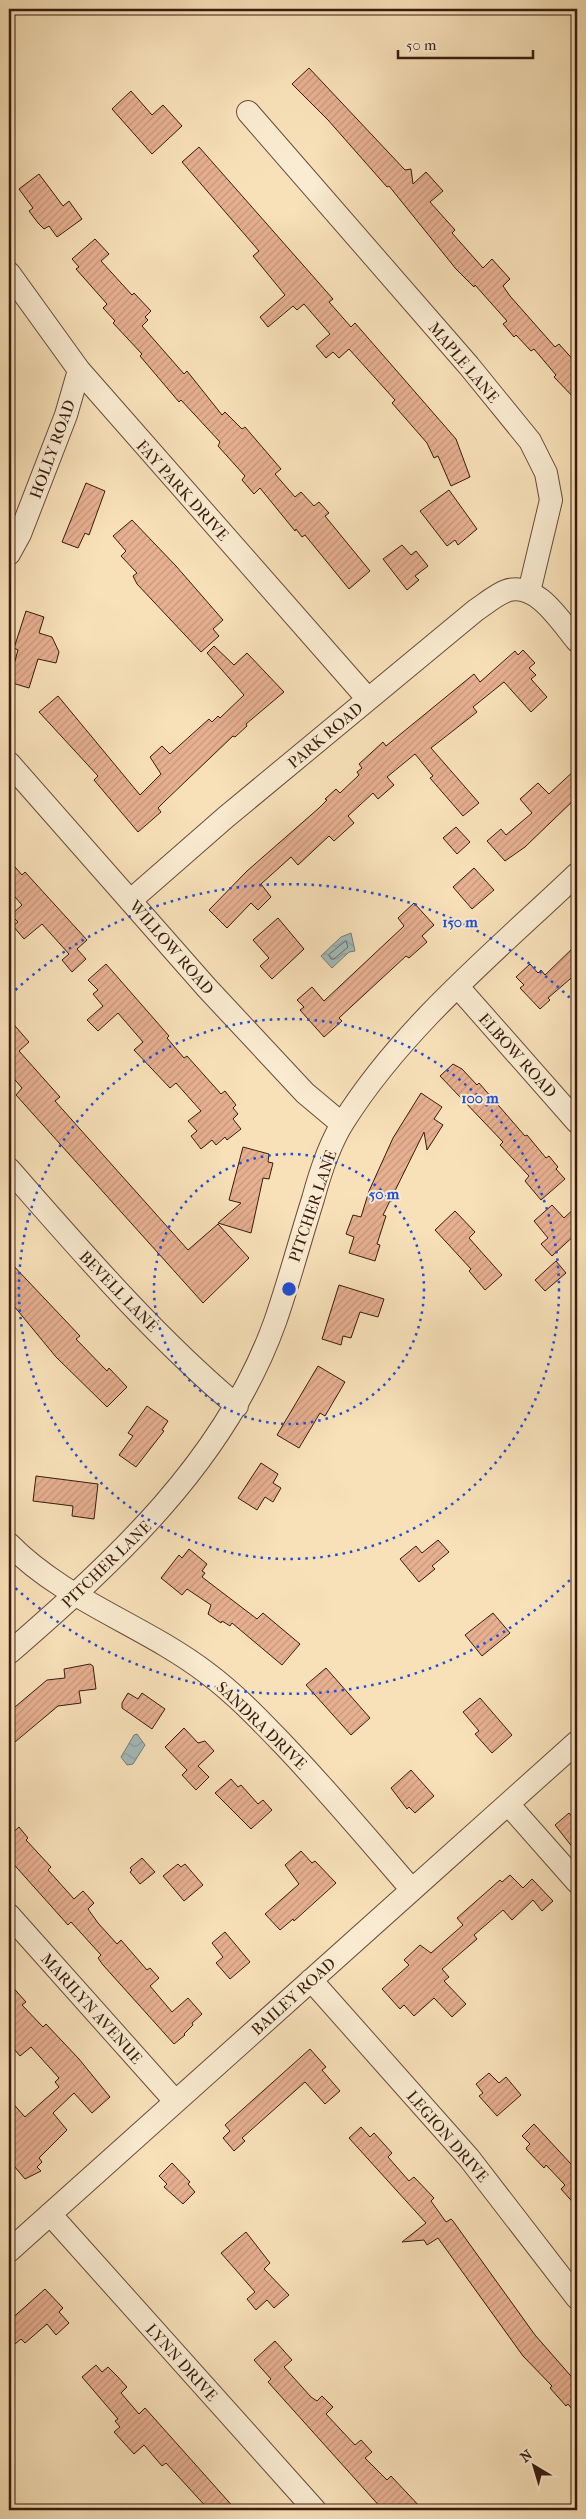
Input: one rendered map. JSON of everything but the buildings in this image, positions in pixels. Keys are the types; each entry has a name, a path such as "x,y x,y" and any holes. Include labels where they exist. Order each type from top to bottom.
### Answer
{"street":[{"name":"MAPLE LANE","path":"248,112 469,366 530,441 546,473 551,500 529,592"},
{"name":"FAY PARK DRIVE","path":"9,273 79,370 368,699"},
{"name":"HOLLY ROAD","path":"9,554 20,534 62,424 79,370"},
{"name":"PARK ROAD","path":"131,900 226,816 476,610 504,591 517,588 529,592"},
{"path":"529,592 544,603 577,641"},
{"name":"WILLOW ROAD","path":"9,763 207,988 298,1086 342,1124"},
{"name":"PITCHER LANE","path":"9,1653 76,1595 174,1494 206,1453 237,1406 275,1321 321,1172 342,1124 370,1082 401,1045 458,987 577,874"},
{"name":"ELBOW ROAD","path":"458,987 577,1122"},
{"name":"BEVELL LANE","path":"9,1169 108,1281 201,1375 237,1406"},
{"name":"SANDRA DRIVE","path":"9,1544 48,1578 146,1634 207,1673 243,1702 308,1770 412,1890"},
{"name":"BAILEY ROAD","path":"9,2252 577,1742"},
{"path":"508,1804 577,1882"},
{"name":"MARILYN AVENUE","path":"9,1915 175,2102"},
{"name":"LEGION DRIVE","path":"311,1980 469,2158 577,2298"},
{"name":"LYNN DRIVE","path":"50,2214 315,2510"}],"water":[{"path":"351,933 355,951 349,952 332,968 321,956 341,937"},
{"path":"137,1734 145,1745 133,1764 127,1765 121,1757 134,1735"}]}
